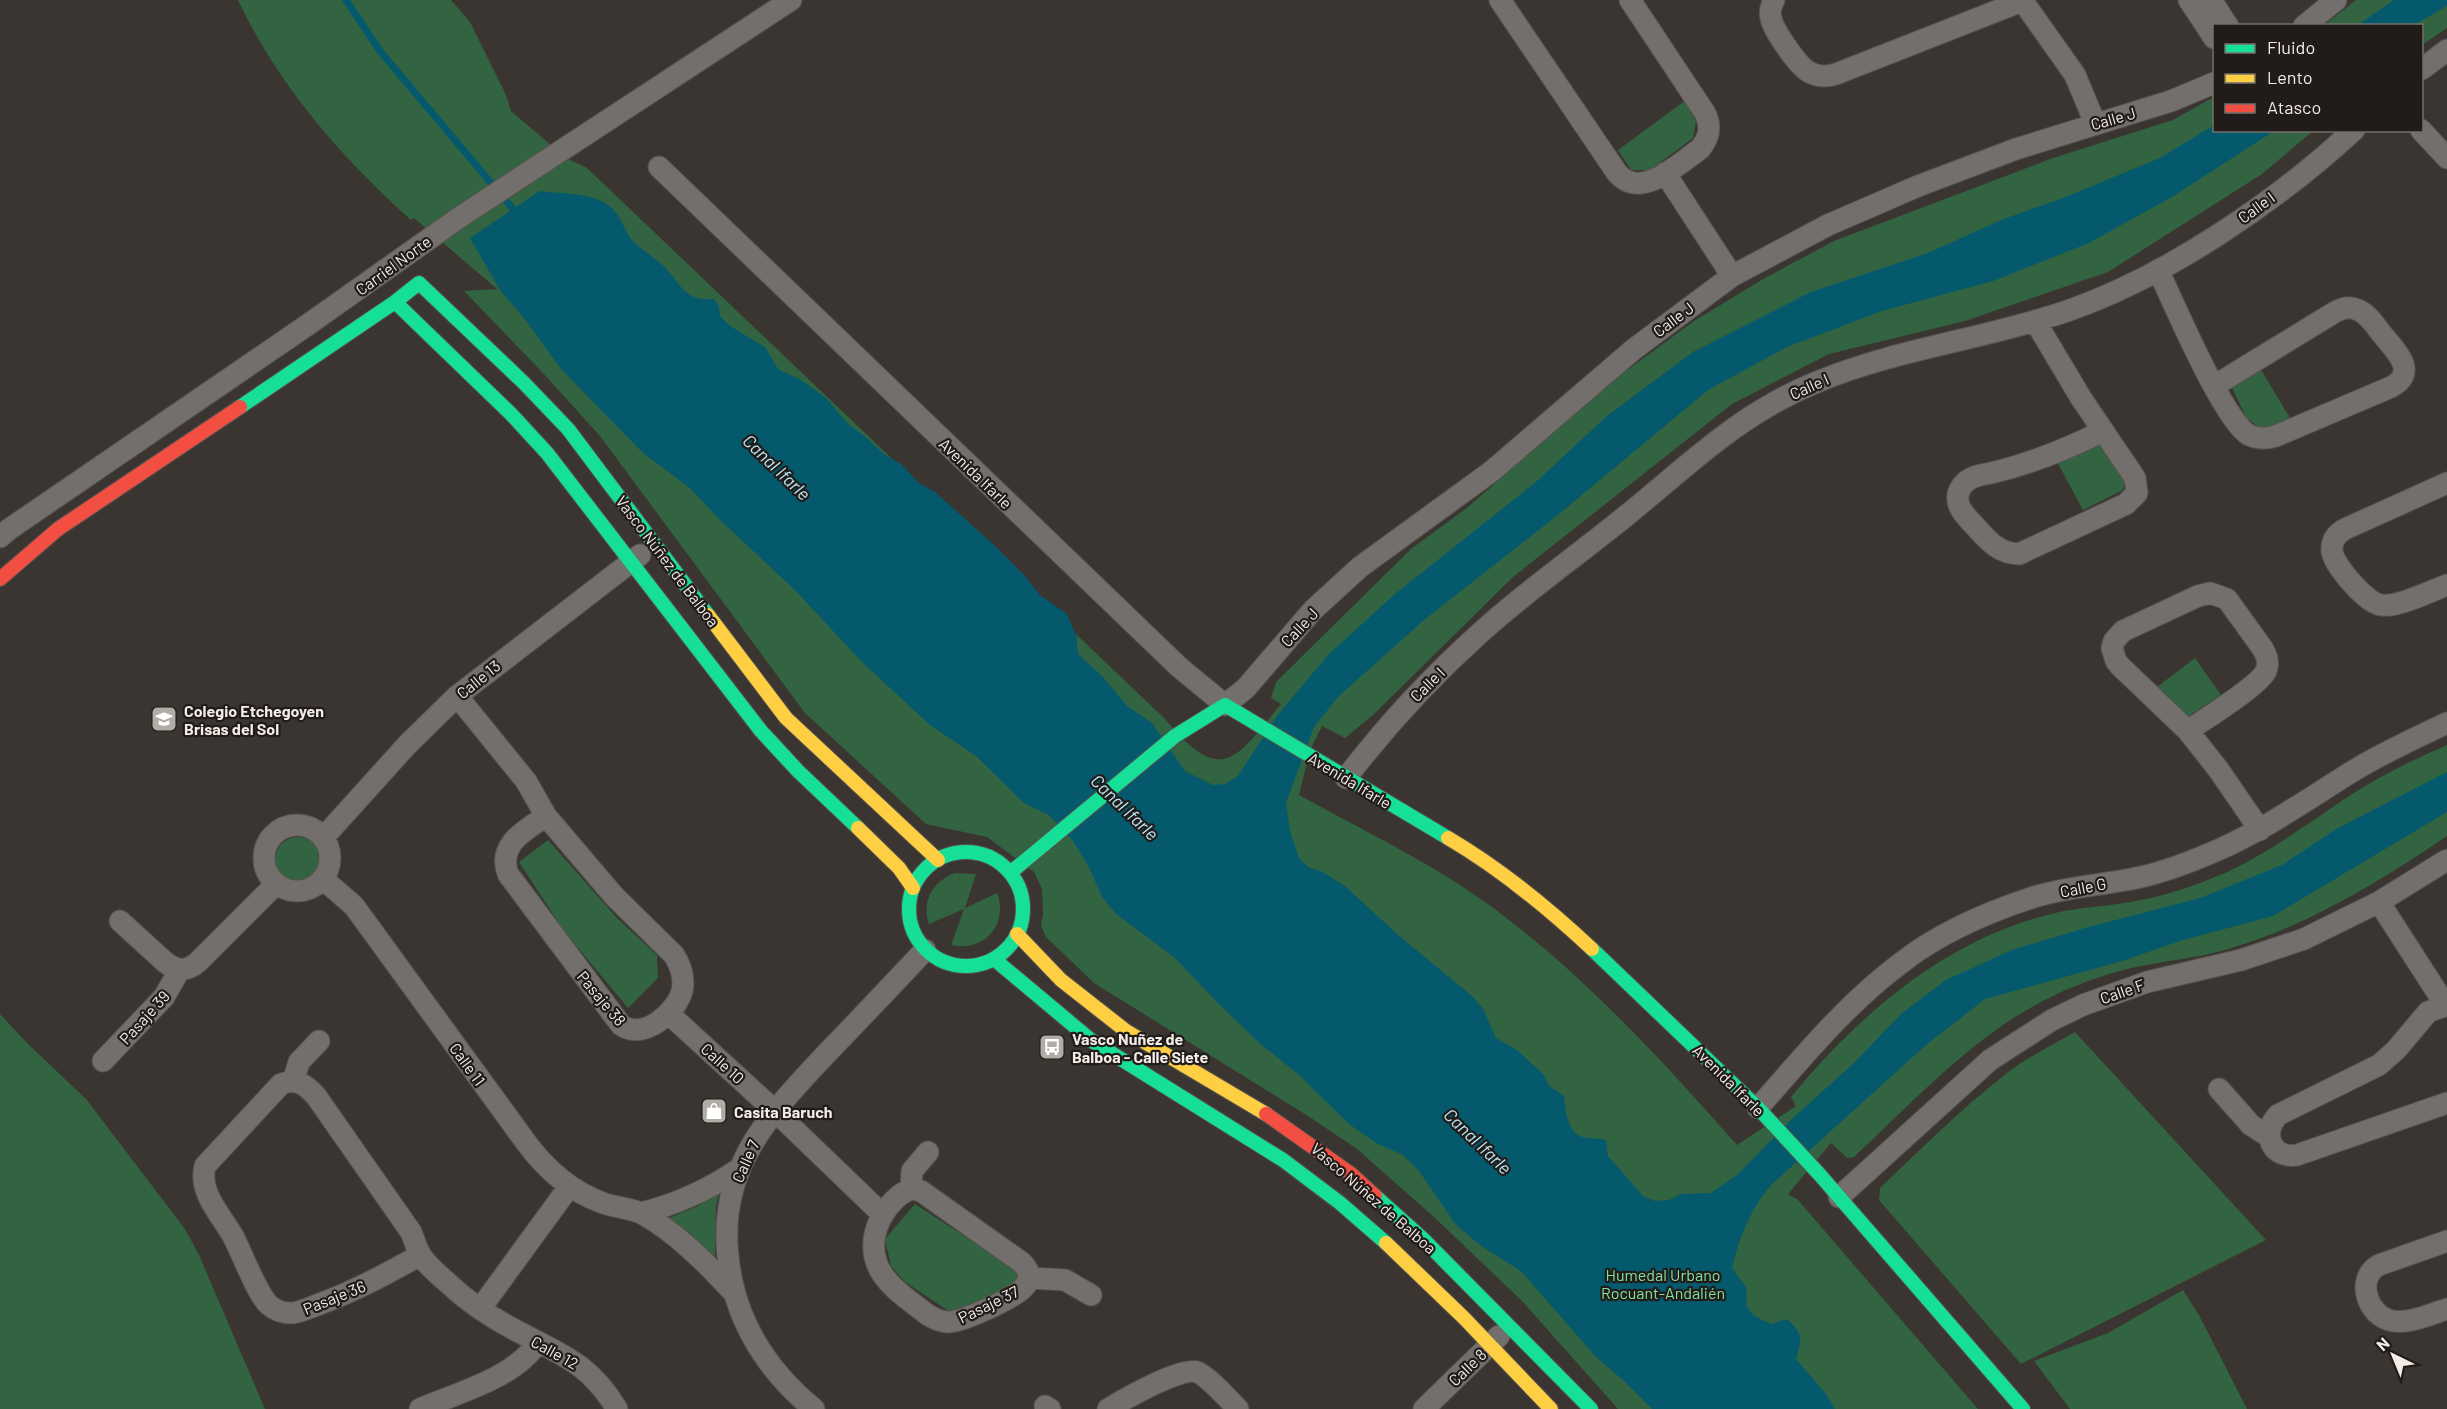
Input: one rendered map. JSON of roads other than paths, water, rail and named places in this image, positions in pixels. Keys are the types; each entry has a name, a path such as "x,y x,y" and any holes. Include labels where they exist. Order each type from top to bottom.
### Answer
{"street":[{"name":"Carriel Norte","path":"0,537 460,217 791,0"},
{"path":"1500,0 1621,178 1631,183 1644,184 1665,173 1700,149 1706,142 1709,126 1705,114 1630,0"},
{"path":"1774,0 1770,12 1774,28 1799,65 1806,71 1822,77 1836,74 2022,1 2075,75 2095,123"},
{"path":"2189,0 2213,36"},
{"path":"2211,0 2227,24"},
{"path":"2306,24 2336,0"},
{"path":"2423,68 2447,50"},
{"name":"Calle J","path":"1225,705 1240,695 1313,610 1360,567 1492,471 1634,349 1732,276 1828,225 1909,190 2016,149 2171,101 2213,83"},
{"name":"Calle I","path":"1346,778 1405,706 1481,632 1646,500 1696,455 1748,417 1806,387 1852,368 2035,321 2100,298 2158,270 2253,210 2351,132"},
{"path":"2423,132 2447,158"},
{"name":"Avenida Ifarle","path":"658,167 1179,667 1225,705 1489,864 1550,910 1680,1031 1764,1115 1820,1175 2023,1409"},
{"path":"1665,173 1732,276"},
{"name":"Vasco Núñez de Balboa","path":"396,263 524,383 568,429 786,718 938,860"},
{"path":"2158,270 2214,386 2243,430 2249,435 2263,439 2276,436 2391,387 2401,380 2404,368 2400,356 2368,317 2358,310 2346,308 2335,312 2214,386"},
{"name":"Carriel Norte","path":"0,579 58,529 395,302 419,283"},
{"name":"Vasco Núñez de Balboa","path":"395,302 529,433 568,478 761,731 798,771 899,868 913,888"},
{"path":"2035,321 2056,358 2135,478 2137,493 2131,501 2019,554 2009,554 1997,549 1960,509 1958,494 1961,487 1972,478 2035,460 2103,431"},
{"path":"2447,483 2339,532 2332,548 2336,561 2361,594 2377,605 2393,605 2447,585"},
{"name":"Calle 13","path":"323,838 407,745 457,696 655,544"},
{"path":"2188,731 2258,681 2268,667 2263,649 2231,604 2216,594 2198,596 2123,631 2114,641 2112,648 2116,661 2188,731 2218,769 2260,830"},
{"name":"Pasaje 38","path":"457,696 526,782 546,816 614,896 674,955 679,963 682,972 682,991 674,1007 643,1030 632,1030 621,1025 508,874 505,861 509,847 525,830 546,816"},
{"path":"1010,873 1175,736 1225,705"},
{"name":"Calle G","path":"1764,1115 1830,1026 1902,962 1938,939 1982,917 2036,897 2171,869 2260,830 2360,767 2447,723"},
{"path":"298,826 307,827 323,838 330,854 330,863 323,879 309,889 300,891 292,891 276,884 269,876 264,857 271,838 287,827 298,826"},
{"path":"957,853 976,853 995,860 1010,873 1022,898 1023,916 1011,944 994,959 977,966 958,966 941,961 926,950 913,932 910,921 910,899 913,888 923,872 938,860 957,853"},
{"name":"Calle F","path":"1839,1197 1990,1060 2023,1036 2093,1001 2147,982 2241,960 2283,947 2336,925 2379,902 2447,860"},
{"name":"Calle 11","path":"323,879 354,906 537,1158 569,1187 603,1203 641,1213 693,1251 734,1293"},
{"path":"120,921 165,962 180,969 193,967 276,884"},
{"path":"2268,1136 2278,1115 2379,1065 2396,1050 2427,1012 2446,1005 2379,902"},
{"name":"Vasco Núñez de Balboa","path":"1017,934 1061,980 1126,1031 1274,1118 1326,1154 1423,1239 1591,1409"},
{"name":"Calle 7","path":"814,1409 789,1387 754,1342 734,1293 729,1270 727,1231 732,1191 748,1148 775,1111 798,1083 926,950"},
{"name":"Vasco Núñez de Balboa","path":"994,959 1106,1050 1261,1145 1308,1178 1394,1252 1551,1409"},
{"name":"Pasaje 39","path":"103,1061 164,997 180,969"},
{"name":"Calle 10","path":"668,1013 775,1111 882,1214"},
{"path":"319,1041 299,1062 293,1081 306,1086 316,1096 411,1232 420,1255"},
{"name":"Pasaje 36","path":"293,1081 281,1084 276,1089 209,1159 202,1175 206,1191 237,1244 267,1303 278,1311 298,1312 362,1286 420,1255"},
{"path":"2219,1089 2258,1131 2268,1136 2275,1150 2289,1156 2447,1103"},
{"path":"882,1214 899,1196 912,1189 910,1179 912,1171 928,1152"},
{"name":"Calle 11","path":"641,1213 690,1198 739,1168"},
{"path":"480,1309 569,1187"},
{"name":"Pasaje 37","path":"882,1214 874,1245 882,1275 896,1291 937,1320 946,1322 964,1319 1024,1288 1029,1278 1026,1266 921,1191 912,1189"},
{"path":"2447,1241 2379,1265 2370,1272 2365,1285 2374,1310 2380,1316 2393,1322 2447,1310"},
{"name":"Calle 12","path":"420,1255 459,1293 480,1309 562,1353 583,1368 609,1395 617,1409"},
{"name":"Pasaje 37","path":"1029,1278 1065,1280 1092,1294"},
{"name":"Calle 8","path":"1424,1409 1510,1325"},
{"path":"420,1409 513,1368 538,1342"},
{"path":"1108,1409 1177,1374 1192,1371 1201,1374 1238,1409"}],"water":[{"path":"2394,0 2447,0 2447,6 2416,24 2359,24"},
{"name":"Humedal Urbano Rocuant-Andalién","path":"2213,126 2213,132 2272,132 2172,197 2089,243 1993,281 1882,311 1787,347 1708,390 1559,514 1424,620 1338,697 1314,727 1286,803 1290,831 1299,858 1308,867 1323,872 1346,887 1397,934 1473,997 1483,1009 1496,1038 1517,1050 1544,1075 1549,1086 1564,1096 1569,1122 1575,1133 1587,1138 1606,1140 1608,1156 1643,1196 1655,1201 1669,1200 1681,1194 1711,1193 1737,1175 1793,1118 1854,1063 1901,1014 1946,980 2012,950 2200,898 2282,865 2336,829 2447,772 2447,812 2273,916 2183,940 2122,961 1985,999 1926,1045 1771,1185 1747,1224 1732,1268 1746,1287 1747,1307 1754,1316 1771,1324 1787,1319 1799,1333 1800,1341 1796,1359 1826,1394 1835,1409 1652,1409 1594,1355 1522,1272 1480,1245 1456,1225 1419,1171 1403,1155 1376,1143 1349,1124 1299,1075 1257,1041 1174,957 1116,914 1102,897 1089,867 1073,841 1049,815 1024,803 976,756 930,725 862,662 795,590 720,520 690,488 643,453 561,369 524,318 500,290 470,238 540,191 584,196 608,205 618,216 631,239 667,269 688,294 703,299 714,299 719,306 720,316 730,326 765,347 778,369 801,380 826,398 849,425 885,455 901,464 919,483 935,492 993,544 1040,595 1067,614 1077,638 1079,655 1103,677 1127,706 1152,723 1185,771 1213,785 1225,784 1238,776 1277,716 1328,655 1395,594 1536,482 1607,416 1693,352 1811,292 1928,253 2001,220 2063,198 2160,158"}],"waterway":[{"path":"346,0 380,51 513,209"}],"place":[{"name":"Colegio Etchegoyen Brisas del Sol","path":"164,719"},
{"name":"Vasco Nuñez de Balboa - Calle Siete","path":"1052,1047"},
{"name":"Casita Baruch","path":"714,1111"}],"water label":[{"name":"Canal Ifarle","path":"777,467"},
{"name":"Canal Ifarle","path":"1125,807"},
{"name":"Canal Ifarle","path":"1478,1141"}]}
